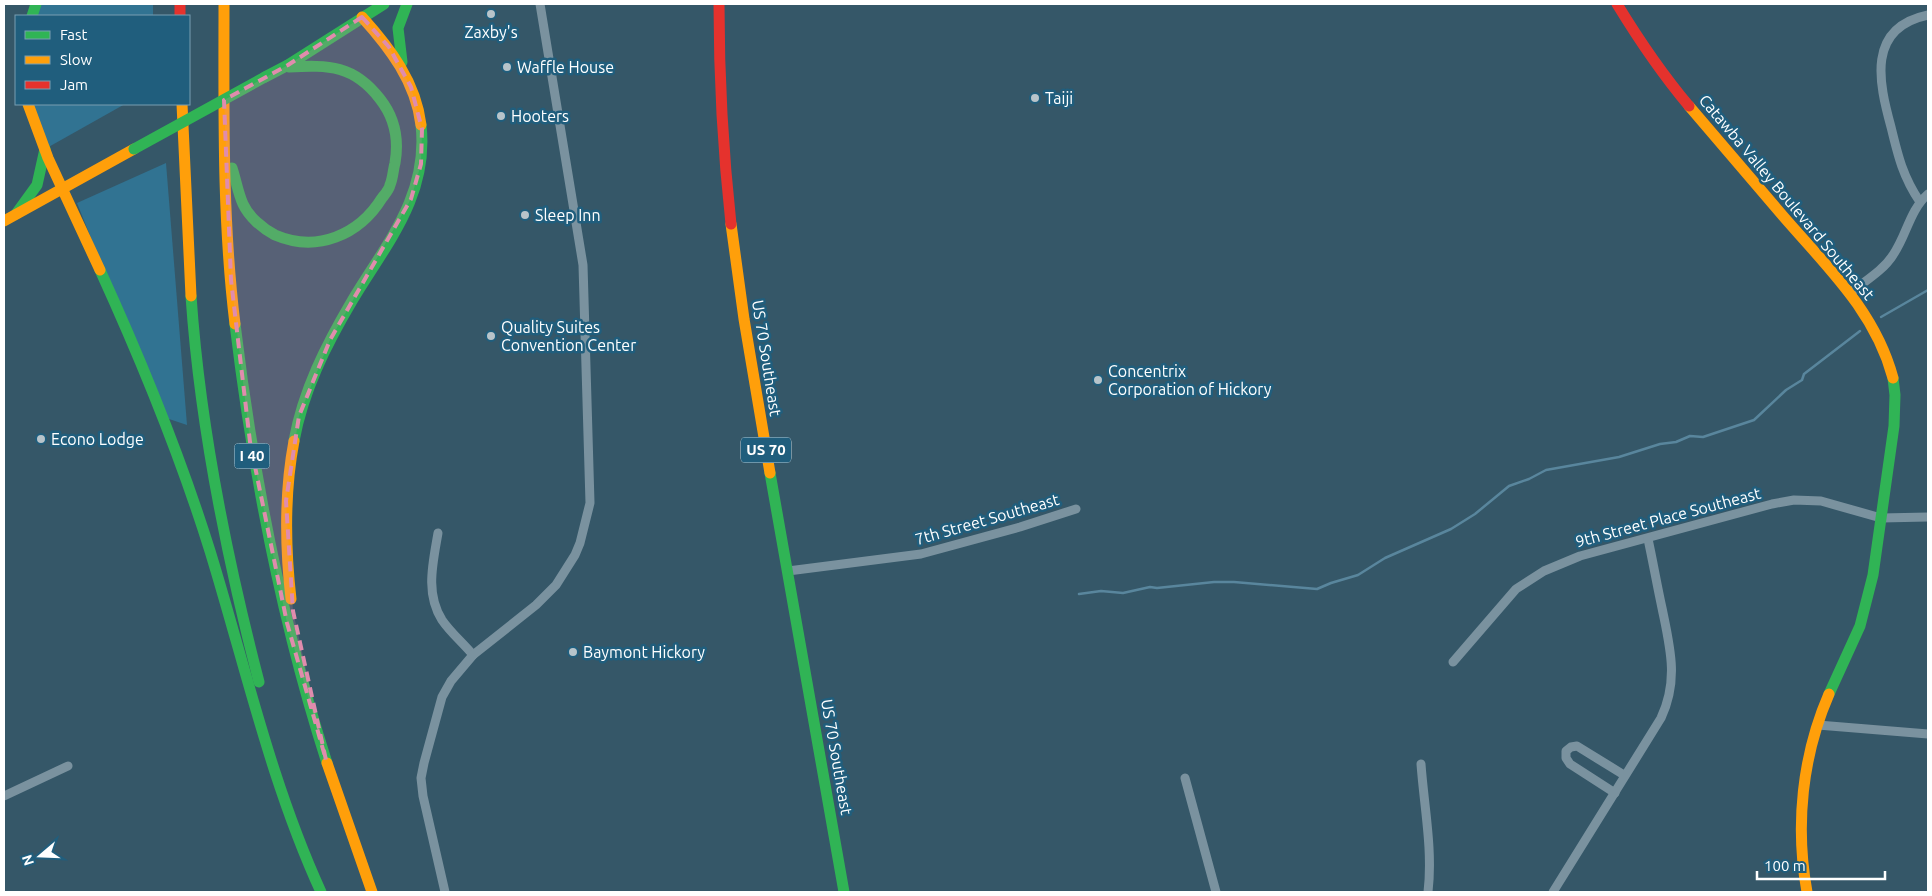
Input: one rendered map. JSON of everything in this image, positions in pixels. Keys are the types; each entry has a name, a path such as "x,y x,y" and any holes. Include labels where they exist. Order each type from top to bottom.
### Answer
{"main road":[{"name":"I 40","path":"224,4 225,181 231,280 250,442 264,522 287,623 326,760 346,823 372,892"},
{"path":"4,221 288,65 362,16 384,4"},
{"path":"326,760 293,612 289,583 285,524 289,466 299,416 320,362 341,320 397,227 415,188 421,164 422,129 418,105 400,52 398,28 407,4"},
{"name":"US 70 Southeast","path":"719,4 720,96 739,289 844,892"},
{"name":"Catawba Valley Boulevard Southeast","path":"1617,4 1666,79 1849,294 1874,331 1886,356 1894,384 1894,417 1872,580 1862,622 1828,697 1818,725 1808,770 1801,817 1801,859 1807,892"},
{"path":"362,16 389,47 408,78"},
{"path":"224,117 237,190 247,212 264,231 284,241 311,244 338,237 366,221 380,205 386,194 397,163 398,144 396,132 385,104 365,81 346,69 310,65 289,67 288,65"},
{"path":"28,105 45,149 146,375 179,458 207,542 250,692 288,808 321,892"},
{"name":"I 40","path":"182,105 185,211 192,312 201,390 217,495 235,586 267,715 292,794 327,892"},
{"path":"16,214 36,185 45,149"}],"street":[{"path":"445,892 423,796 421,778 425,756 442,698 451,681 473,655 536,605 556,585 580,543 590,503 583,265 540,4"},
{"path":"1920,202 1908,184 1902,168 1883,99 1879,74 1881,60 1887,43 1897,31 1910,21 1928,15"},
{"path":"1849,294 1892,257 1907,224 1920,202 1928,194"},
{"name":"9th Street Place Southeast","path":"1454,662 1516,589 1534,576 1580,556 1772,504 1794,500 1822,501 1881,518 1928,517"},
{"name":"7th Street Southeast","path":"788,571 921,554 1011,530 1076,509"},
{"path":"438,534 431,583 436,607 443,620 473,655"},
{"path":"1553,892 1661,718 1668,703 1673,668 1648,539"},
{"path":"1818,725 1928,734"},
{"path":"1615,793 1570,764 1566,758 1566,751 1571,747 1577,746 1624,775"},
{"path":"1420,764 1427,829 1428,892"},
{"path":"4,796 68,766"},
{"path":"1185,778 1216,892"}],"highlighted area":[{"path":"362,17 389,47 411,87 422,129 421,164 411,199 330,340 299,416 286,501 293,611 326,760 287,623 250,442 231,280 224,100 288,65"}],"shaded area":[{"path":"37,4 153,4 153,15 33,15"},
{"path":"29,105 123,105 45,149"},
{"path":"166,163 187,425 163,417 77,203"}],"waterway":[{"path":"1881,317 1928,290"},
{"path":"1079,594 1101,591 1123,593 1150,587 1157,588 1214,582 1317,589 1358,575 1385,558 1451,529 1475,514 1509,486 1529,479 1546,470 1619,457 1660,444 1676,442 1690,436 1703,437 1754,420 1786,390 1802,380 1804,374 1860,331"}],"traffic: fast":[{"path":"32,15 36,4"},
{"path":"265,77 288,65 384,4"},
{"path":"402,62 398,28 407,4"},
{"path":"232,168 241,200 249,213 261,226 270,232 291,240 321,241 349,231 373,211 389,189 395,163 396,138 389,114 380,99 360,79 350,73 329,67 289,67 288,65"},
{"path":"134,149 265,77"},
{"path":"294,441 309,386 333,334 391,239 412,197 422,151 421,125"},
{"path":"16,214 37,185 45,149"},
{"path":"100,270 131,339 186,480 210,551 287,809 321,892"},
{"path":"191,296 201,394 216,491 225,539 259,682"},
{"path":"235,324 250,435 282,601 327,763"},
{"path":"1829,694 1860,626 1873,575 1894,426 1895,395 1893,378"},
{"path":"770,473 844,892"}],"traffic: slow":[{"path":"224,4 226,204 235,324"},
{"path":"362,17 392,53 408,80 414,94 421,125"},
{"path":"28,105 48,158 100,270"},
{"path":"182,105 191,296"},
{"path":"1689,106 1848,291 1874,332 1885,354 1893,378"},
{"path":"4,221 134,149"},
{"path":"731,224 744,319 770,473"},
{"path":"291,599 286,520 288,481 294,441"},
{"path":"1807,892 1802,842 1803,791 1812,742 1829,694"},
{"path":"327,763 372,892"}],"traffic: jam":[{"path":"180,4 180,15"},
{"path":"719,4 722,114 731,224"},
{"path":"1617,4 1669,82 1689,106"}],"place":[{"name":"Zaxby's","path":"491,14"},
{"name":"Waffle House","path":"507,67"},
{"name":"Taiji","path":"1035,98"},
{"name":"Hooters","path":"501,116"},
{"name":"Sleep Inn","path":"525,215"},
{"name":"Quality Suites Convention Center","path":"491,336"},
{"name":"Concentrix Corporation of Hickory","path":"1098,380"},
{"name":"Econo Lodge","path":"41,439"},
{"name":"Baymont Hickory","path":"573,652"}]}
